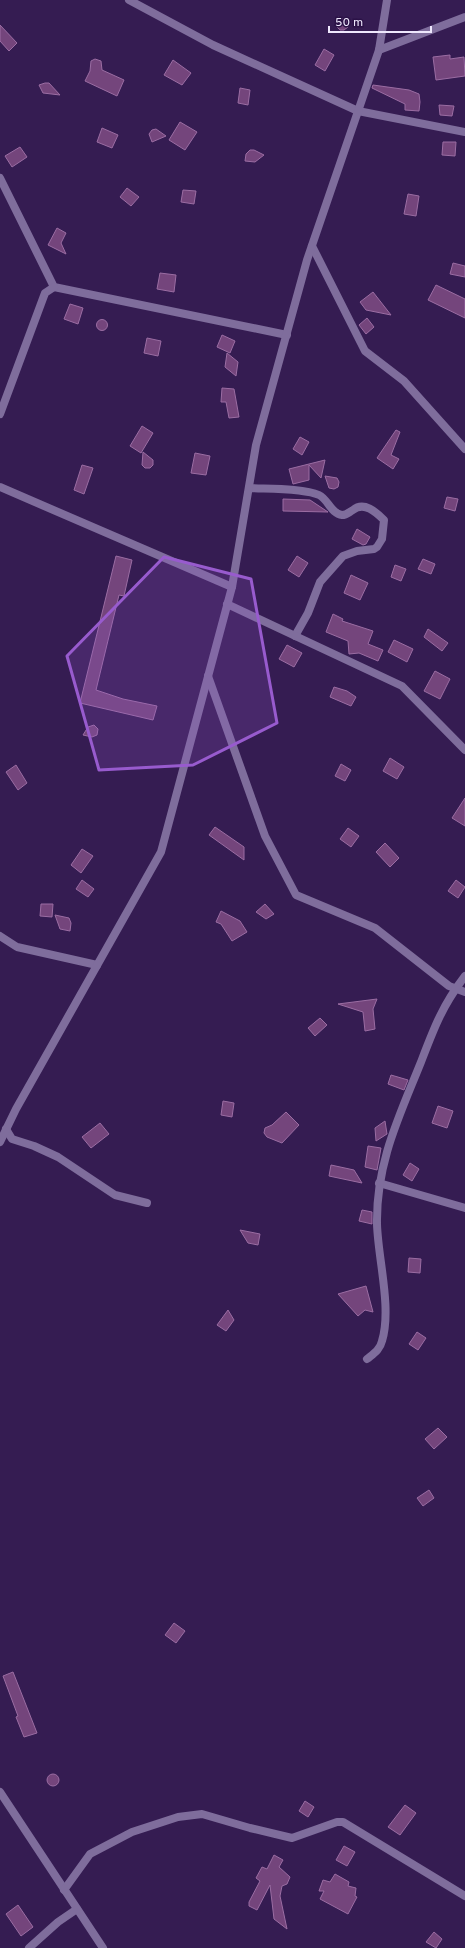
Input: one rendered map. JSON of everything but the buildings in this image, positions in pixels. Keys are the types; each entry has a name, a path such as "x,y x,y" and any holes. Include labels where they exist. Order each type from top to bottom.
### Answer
{"street":[{"path":"129,0 213,45 358,110 465,132"},
{"path":"0,1142 16,1108 161,852 232,587 256,445 312,246 379,50 388,0"},
{"path":"379,50 465,17"},
{"path":"0,178 54,287"},
{"path":"312,246 364,351 404,381 465,449"},
{"path":"0,414 45,294 54,287 286,335"},
{"path":"0,487 232,587"},
{"path":"249,488 307,492 319,495 333,511 341,515 349,513 359,506 366,507 384,520 382,539 377,547 374,549 357,551 343,556 320,582 308,613 295,636"},
{"path":"227,604 402,686 465,750"},
{"path":"208,676 265,836 296,895 375,928 450,986 465,992"},
{"path":"0,936 17,947 97,965"},
{"path":"367,1359 376,1352 382,1342 385,1325 377,1224 380,1184 388,1143 433,1028 444,1006 465,976"},
{"path":"6,1129 12,1139 34,1146 58,1157 115,1195 147,1203"},
{"path":"380,1184 465,1208"},
{"path":"0,1792 103,1948"},
{"path":"64,1890 90,1854 132,1832 178,1817 202,1814 292,1838 336,1822 343,1822 465,1896"},
{"path":"29,1948 58,1922 77,1909"}],"highlighted area":[{"path":"164,557 251,579 277,723 193,765 99,770 67,656"}]}
